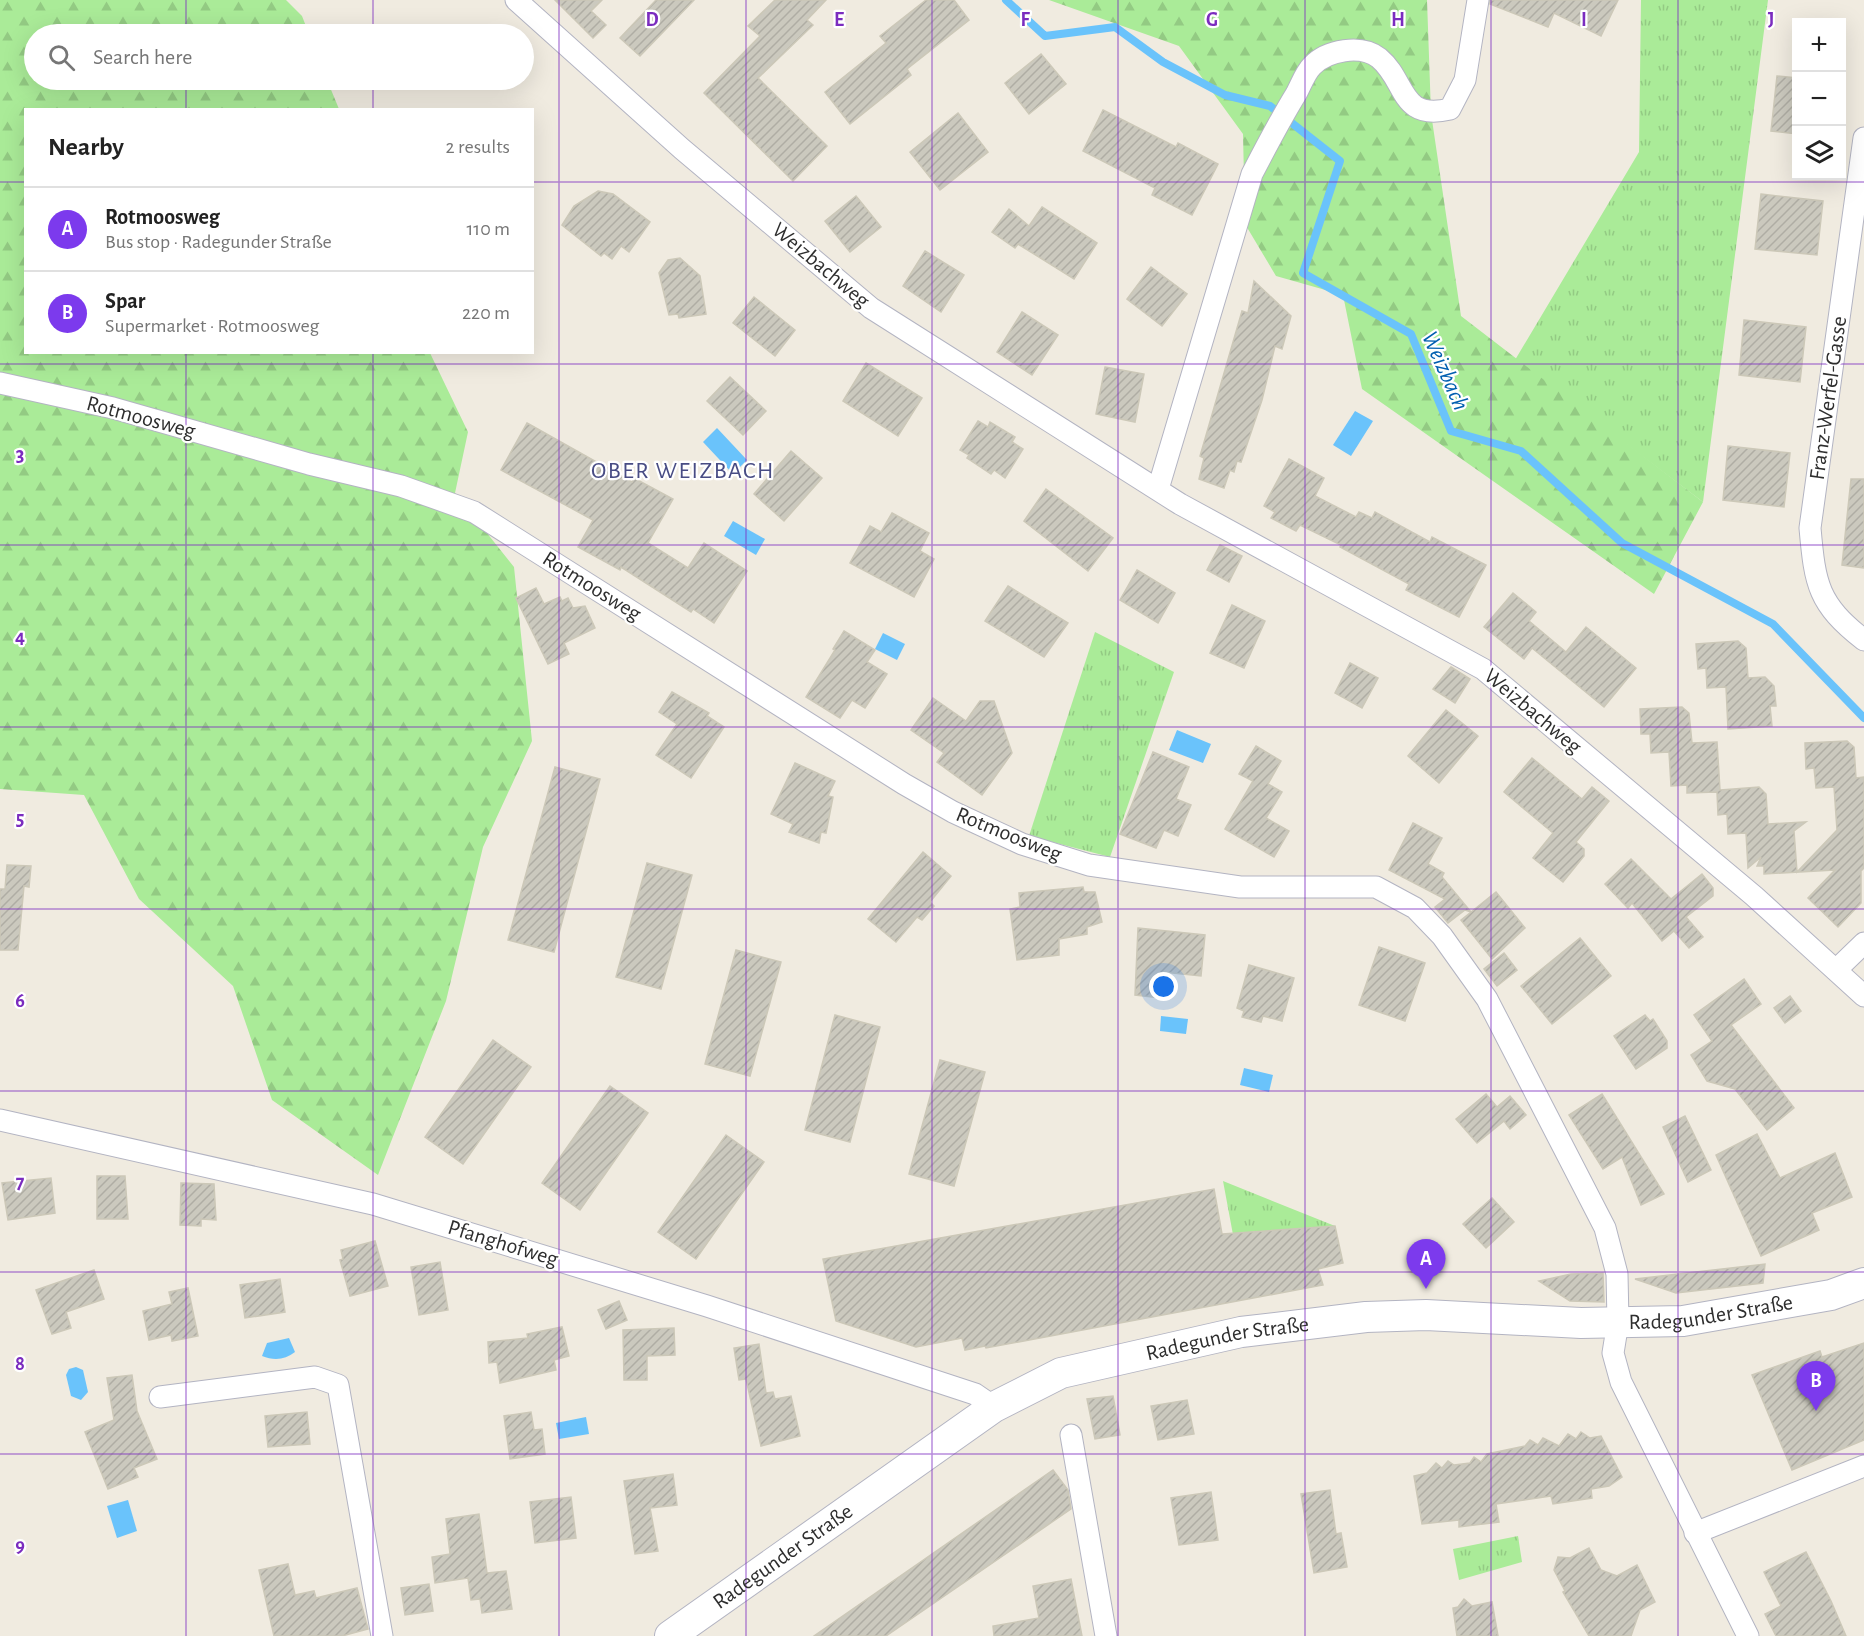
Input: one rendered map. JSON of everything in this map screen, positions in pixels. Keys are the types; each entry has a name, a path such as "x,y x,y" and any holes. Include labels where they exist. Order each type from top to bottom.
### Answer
{"main road":[{"name":"Radegunder Straße","path":"670,1636 994,1407 1061,1373 1241,1332 1375,1317 1426,1315 1581,1323 1683,1321 1831,1295 1864,1283"}],"street":[{"name":"Weizbachweg","path":"516,0 682,149 871,308 1158,489 1484,669 1754,896 1864,996"},
{"path":"1158,489 1235,223 1252,174 1274,129 1312,66 1333,53 1361,50 1380,59 1411,105 1436,112 1450,109 1465,80 1478,0"},
{"name":"Franz-Werfel-Gasse","path":"1864,138 1810,528 1813,562 1822,598 1844,624 1864,640"},
{"name":"Rotmoosweg","path":"0,383 113,408 309,464 401,486 474,512 904,784 953,812 1022,844 1089,865 1240,887 1376,887 1415,908 1442,936 1487,999 1600,1219 1617,1274 1618,1322 1613,1353 1621,1382 1748,1636"},
{"path":"1836,970 1864,943"},
{"name":"Pfanghofweg","path":"0,1120 373,1204 718,1310 975,1394 994,1407"},
{"path":"160,1397 315,1377 338,1385 382,1636"},
{"path":"1071,1436 1106,1636"},
{"path":"1695,1533 1864,1466"}],"green space":[{"path":"0,0 286,0 302,16 305,24 24,24 24,90 331,90 339,108 24,108 24,354 430,354 468,432 455,493 514,567 532,741 483,847 446,1001 378,1175 272,1100 233,986 139,899 84,795 0,789"},
{"path":"1049,0 1427,0 1431,113 1461,316 1703,502 1654,594 1362,389 1343,295 1276,276 1245,224 1243,134 1179,46"},
{"path":"1641,0 1768,0 1703,502 1515,360 1639,152"},
{"path":"1095,632 1174,672 1110,857 1029,836"},
{"path":"1223,1181 1335,1226 1343,1263 1318,1269 1323,1285 1245,1299"},
{"path":"1518,1536 1522,1562 1459,1580 1453,1549"}],"water":[{"path":"1355,411 1373,421 1351,456 1333,445"},
{"path":"717,428 747,460 733,474 703,442"},
{"path":"733,521 765,539 756,555 724,536"},
{"path":"883,633 905,644 897,660 875,649"},
{"path":"1177,730 1211,744 1203,763 1169,750"},
{"path":"1161,1016 1188,1019 1186,1034 1160,1031"},
{"path":"1244,1068 1273,1075 1269,1092 1240,1085"},
{"path":"289,1338 295,1352 291,1355 279,1359 262,1356 267,1343"},
{"path":"76,1367 83,1370 88,1392 81,1400 71,1396 66,1375 69,1369"},
{"path":"586,1417 589,1434 559,1439 556,1423"},
{"path":"128,1500 137,1531 117,1538 107,1506"}],"building":[{"path":"555,0 602,0 591,11 606,25 593,38"},
{"path":"656,0 694,0 640,56 620,38"},
{"path":"775,0 826,0 807,20 813,25 758,78 827,146 793,181 704,93 760,36 748,26"},
{"path":"926,0 954,0 969,20 907,69 911,75 850,124 825,92 886,43 880,36"},
{"path":"1490,0 1618,0 1601,36 1554,13 1548,27 1490,4"},
{"path":"1041,54 1066,84 1029,114 1005,83"},
{"path":"1777,76 1792,78 1792,133 1771,131"},
{"path":"1103,110 1176,147 1178,143 1218,164 1192,215 1152,195 1155,188 1083,151"},
{"path":"958,113 988,152 940,190 910,152"},
{"path":"598,191 613,194 650,222 629,252 621,246 612,259 604,253 601,256 562,225 574,206"},
{"path":"1761,194 1823,201 1817,255 1755,249"},
{"path":"856,196 881,227 850,252 825,221"},
{"path":"1042,207 1097,243 1074,279 1018,244 1015,248 992,232 1009,209 1029,226"},
{"path":"925,251 964,275 941,312 903,286"},
{"path":"680,258 700,276 706,314 679,318 678,314 669,315 659,273 668,260"},
{"path":"1151,267 1187,294 1162,326 1127,299"},
{"path":"1254,281 1291,316 1282,349 1275,346 1262,400 1241,462 1237,461 1234,472 1230,470 1224,488 1199,479 1204,458 1200,456 1242,311 1248,313"},
{"path":"754,297 795,330 775,356 733,323"},
{"path":"1022,312 1058,335 1032,375 997,352"},
{"path":"1744,320 1806,327 1800,382 1739,375"},
{"path":"866,363 922,398 898,436 843,401"},
{"path":"1105,367 1144,374 1135,422 1096,414"},
{"path":"730,377 766,411 743,435 707,401"},
{"path":"978,421 988,427 990,422 1015,437 1012,442 1023,449 1005,478 994,470 991,474 967,458 969,455 960,450"},
{"path":"527,423 632,482 634,478 673,499 648,543 688,568 704,543 747,571 714,623 693,609 691,612 621,567 620,570 578,547 593,520 501,470"},
{"path":"1728,446 1790,453 1784,507 1723,500"},
{"path":"791,451 822,478 784,521 754,494"},
{"path":"1289,459 1324,478 1315,496 1356,517 1359,512 1372,518 1375,512 1430,542 1432,537 1486,565 1459,617 1406,590 1409,584 1340,547 1341,545 1300,525 1296,531 1271,518 1275,512 1264,506"},
{"path":"1851,479 1864,479 1864,568 1842,565"},
{"path":"1046,489 1113,538 1088,571 1024,521"},
{"path":"892,513 929,533 920,551 934,559 914,597 850,563 870,526 881,532"},
{"path":"1220,545 1242,556 1229,582 1207,570"},
{"path":"1137,570 1175,593 1158,623 1120,600"},
{"path":"1008,586 1068,623 1044,657 985,621"},
{"path":"536,588 544,604 560,597 562,601 568,598 573,608 585,606 595,628 564,643 569,654 548,664 516,598"},
{"path":"1513,593 1536,612 1529,621 1566,652 1586,627 1636,668 1604,707 1532,648 1524,659 1484,627"},
{"path":"1232,605 1265,621 1244,668 1210,653"},
{"path":"844,631 875,650 867,662 887,674 865,708 852,700 840,718 806,697"},
{"path":"1738,641 1746,648 1748,678 1765,677 1774,686 1776,706 1770,706 1772,726 1728,729 1726,687 1707,688 1706,668 1698,669 1696,644"},
{"path":"1350,663 1378,678 1362,708 1335,693"},
{"path":"1451,667 1470,679 1455,703 1433,689"},
{"path":"672,692 709,713 707,716 724,727 691,778 656,755 677,724 659,712"},
{"path":"933,698 966,721 980,701 994,701 1012,753 982,795 937,762 944,753 911,730"},
{"path":"1682,707 1689,713 1692,743 1717,742 1720,790 1759,787 1766,794 1768,824 1806,822 1794,831 1797,872 1837,830 1834,787 1816,788 1814,768 1806,769 1805,743 1847,741 1854,747 1856,778 1864,777 1864,868 1861,871 1861,903 1838,927 1808,898 1835,870 1764,874 1764,866 1757,866 1761,857 1748,868 1746,833 1728,834 1727,814 1718,815 1717,792 1687,793 1687,785 1671,786 1669,752 1651,753 1650,734 1641,734 1640,709"},
{"path":"1446,710 1478,736 1439,783 1408,756"},
{"path":"1256,746 1281,761 1268,784 1282,792 1266,818 1289,831 1274,857 1225,829 1253,781 1239,774"},
{"path":"1153,752 1189,767 1176,799 1191,805 1178,836 1164,830 1156,848 1120,834"},
{"path":"1532,758 1582,799 1592,787 1609,801 1576,842 1584,849 1584,856 1563,882 1533,858 1553,833 1504,792"},
{"path":"795,763 835,781 828,796 833,797 826,833 821,832 819,843 789,832 793,824 771,814"},
{"path":"555,767 600,779 554,952 508,940"},
{"path":"1413,823 1442,838 1428,864 1444,873 1442,877 1471,912 1465,910 1448,923 1435,907 1445,899 1389,870"},
{"path":"923,852 951,876 930,902 934,906 922,920 917,917 896,942 868,919"},
{"path":"1631,859 1671,899 1702,874 1713,888 1713,896 1686,917 1703,937 1689,948 1674,931 1662,941 1632,903 1628,908 1605,884"},
{"path":"647,863 692,875 661,989 616,977"},
{"path":"7,865 31,866 29,887 24,886 18,950 0,950 0,889 5,889"},
{"path":"1083,887 1084,892 1095,892 1102,922 1087,927 1087,934 1059,939 1059,955 1017,960 1010,909 1020,907 1019,893"},
{"path":"1496,892 1525,928 1492,959 1461,920"},
{"path":"1138,928 1205,935 1201,976 1163,972 1161,998 1135,995"},
{"path":"1580,938 1611,976 1552,1024 1521,986"},
{"path":"1379,947 1425,963 1405,1021 1359,1005"},
{"path":"736,950 781,962 750,1076 705,1064"},
{"path":"1504,953 1517,970 1497,986 1484,969"},
{"path":"1249,965 1294,978 1282,1021 1263,1016 1261,1022 1242,1017 1244,1011 1237,1008"},
{"path":"1744,979 1761,1004 1731,1025 1794,1108 1767,1130 1735,1089 1707,1081 1691,1055 1712,1041 1694,1015"},
{"path":"1790,996 1801,1011 1785,1023 1774,1008"},
{"path":"835,1015 880,1027 850,1142 805,1130"},
{"path":"1645,1015 1650,1021 1653,1019 1667,1041 1667,1048 1636,1069 1614,1036"},
{"path":"493,1040 531,1067 463,1164 425,1137"},
{"path":"940,1060 985,1072 954,1186 909,1174"},
{"path":"610,1086 648,1113 580,1210 542,1183"},
{"path":"1486,1094 1497,1107 1510,1096 1526,1115 1510,1129 1504,1121 1477,1143 1456,1119"},
{"path":"1602,1094 1664,1194 1641,1205 1622,1157 1603,1169 1569,1115"},
{"path":"1685,1116 1711,1170 1688,1182 1663,1127"},
{"path":"1757,1134 1780,1178 1835,1153 1852,1197 1812,1213 1819,1230 1761,1256 1716,1155"},
{"path":"726,1135 764,1162 696,1259 658,1232"},
{"path":"97,1176 125,1176 128,1219 97,1219"},
{"path":"51,1178 55,1213 8,1220 2,1183"},
{"path":"181,1183 214,1184 216,1220 201,1219 201,1226 180,1225"},
{"path":"1214,1189 1222,1234 1335,1226 1343,1263 1318,1269 1323,1285 986,1348 985,1346 965,1350 962,1338 916,1347 836,1321 823,1259"},
{"path":"1492,1198 1514,1222 1486,1248 1463,1224"},
{"path":"375,1241 388,1286 350,1296 340,1260 343,1259 341,1250"},
{"path":"440,1262 448,1310 419,1315 411,1267"},
{"path":"1765,1264 1763,1283 1676,1293 1635,1279"},
{"path":"94,1270 104,1299 66,1312 71,1328 52,1334 36,1290"},
{"path":"1603,1273 1604,1302 1570,1301 1539,1281 1571,1274"},
{"path":"280,1279 285,1312 245,1318 240,1285"},
{"path":"188,1288 198,1336 172,1341 171,1335 149,1340 143,1311 172,1304 169,1292"},
{"path":"619,1301 627,1320 606,1329 598,1310"},
{"path":"562,1327 569,1356 554,1360 556,1370 500,1383 497,1362 489,1363 488,1342 528,1338 527,1334"},
{"path":"674,1328 675,1355 647,1356 647,1380 624,1380 623,1330"},
{"path":"1864,1343 1864,1440 1792,1470 1752,1375 1820,1351 1822,1357"},
{"path":"759,1344 766,1393 773,1392 775,1399 791,1396 800,1436 761,1446 746,1379 739,1380 734,1348"},
{"path":"132,1375 137,1411 157,1459 134,1468 138,1477 108,1489 85,1432 114,1420 107,1378"},
{"path":"1113,1396 1120,1435 1095,1439 1087,1399"},
{"path":"1187,1400 1194,1434 1158,1440 1151,1406"},
{"path":"307,1412 310,1444 268,1447 265,1416"},
{"path":"531,1412 534,1430 542,1429 545,1454 510,1459 504,1416"},
{"path":"1581,1432 1590,1438 1601,1436 1622,1477 1609,1486 1591,1489 1592,1498 1553,1504 1551,1496 1496,1504 1499,1522 1459,1527 1459,1520 1422,1524 1414,1476 1427,1473 1436,1463 1442,1468 1448,1461 1454,1465 1470,1463 1474,1457 1481,1462 1487,1454 1525,1446 1530,1440 1538,1445 1543,1438 1559,1446 1568,1434 1576,1439"},
{"path":"1053,1470 1068,1490 1071,1509 886,1636 814,1636"},
{"path":"673,1474 677,1505 650,1508 658,1551 635,1554 624,1481"},
{"path":"1330,1490 1336,1534 1341,1533 1347,1567 1314,1573 1301,1494"},
{"path":"1211,1492 1218,1540 1179,1545 1171,1498"},
{"path":"571,1497 576,1538 535,1543 530,1502"},
{"path":"479,1514 487,1573 506,1571 512,1609 482,1613 480,1599 471,1600 468,1578 435,1583 432,1557 450,1554 446,1519"},
{"path":"1589,1548 1601,1570 1617,1576 1637,1565 1655,1602 1640,1610 1631,1636 1589,1636 1563,1592 1565,1591 1554,1570 1558,1557 1570,1558"},
{"path":"1806,1552 1846,1636 1776,1636 1765,1614 1781,1606 1764,1572"},
{"path":"288,1564 295,1595 314,1591 316,1598 357,1588 368,1629 342,1636 274,1636 259,1570"},
{"path":"1071,1579 1082,1636 994,1636 993,1626 1039,1618 1033,1586"},
{"path":"429,1584 433,1611 405,1615 401,1588"},
{"path":"1464,1599 1472,1606 1492,1602 1498,1636 1457,1636 1453,1608 1458,1607"}],"waterway":[{"name":"Weizbach","path":"1006,0 1045,36 1115,27 1163,62 1225,95 1270,106 1340,161 1303,273 1411,334 1451,431 1521,451 1622,543 1773,624 1864,718"}],"place":[{"name":"Rotmoosweg","path":"1426,1289"},
{"name":"Spar","path":"1816,1411"}],"district":[{"name":"OBER WEIZBACH","path":"683,471"}]}
